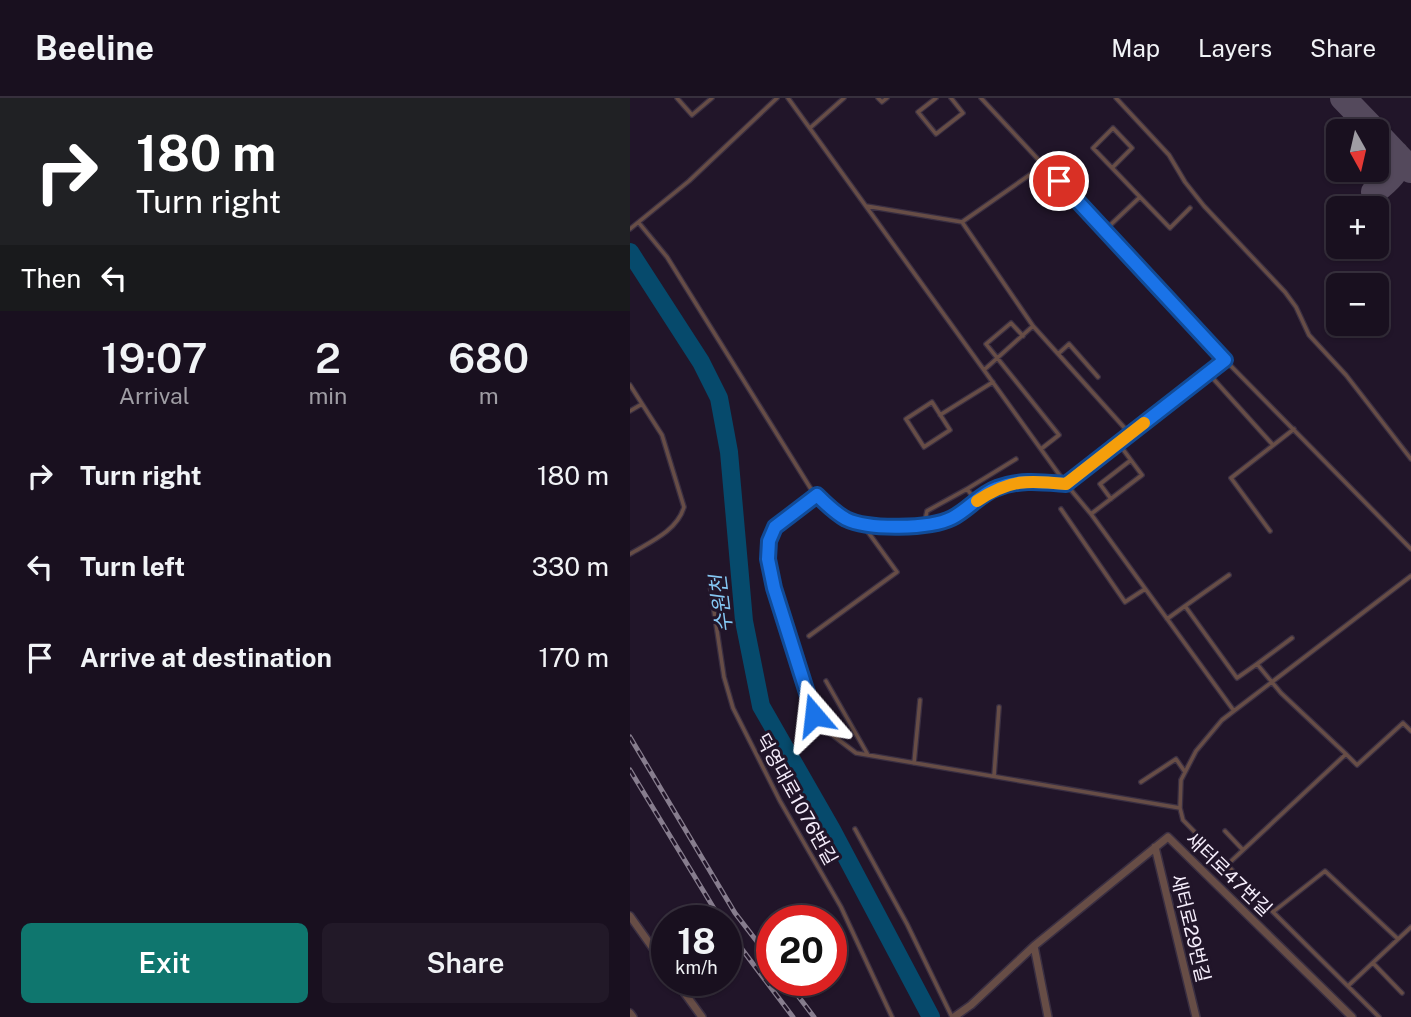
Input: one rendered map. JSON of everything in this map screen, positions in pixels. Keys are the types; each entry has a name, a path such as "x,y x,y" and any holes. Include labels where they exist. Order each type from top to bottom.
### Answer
{"street":[{"name":"새터로47번길","path":"953,1017 971,1005 1034,946 1168,837 1352,1017"},
{"name":"새터로29번길","path":"1155,848 1196,1017"},
{"path":"630,916 651,946"},
{"path":"1034,946 1048,1017"},
{"path":"687,996 702,1017"}],"lane":[{"path":"677,98 692,115 712,98"},
{"path":"630,229 689,181 777,98"},
{"path":"788,98 1041,450 1091,514 1234,711"},
{"path":"810,128 844,98"},
{"path":"878,98 882,102 887,98"},
{"path":"936,98 929,100 918,112 936,134 963,113 951,98"},
{"path":"981,98 1225,360 1411,549"},
{"path":"1116,98 1169,155 1204,206 1286,292 1309,335 1346,375 1411,458"},
{"path":"1112,167 1132,148 1113,128 1093,148 1140,197 1170,228 1190,208"},
{"path":"866,206 962,222 1044,165"},
{"path":"1105,230 1140,197"},
{"path":"962,222 1033,326 1130,434"},
{"path":"639,223 667,257 817,495 847,520 863,525 923,526 952,518 995,488 1029,480 1066,484 1225,360"},
{"path":"1023,336 1012,323 986,344 1059,435 1041,450"},
{"path":"984,370 1033,326"},
{"path":"1058,354 1069,344 1098,377"},
{"path":"1208,373 1273,445"},
{"path":"940,415 993,382"},
{"path":"630,385 662,435 684,507 680,519 673,527 630,554"},
{"path":"932,402 940,415 950,430 924,447 906,419 932,402"},
{"path":"630,411 642,404"},
{"path":"1270,531 1231,478 1294,429"},
{"path":"1091,514 1142,474 1118,443"},
{"path":"923,526 927,511 1016,459"},
{"path":"1111,499 1100,484 1131,460"},
{"path":"967,489 976,501"},
{"path":"817,495 775,527 769,541 768,559 774,588 814,715 822,728 856,753 1180,808"},
{"path":"1061,509 1125,602 1145,589"},
{"path":"809,636 897,572 863,525"},
{"path":"1167,619 1229,575"},
{"path":"1379,1017 1183,820 1180,808 1181,780 1196,751 1222,720 1411,576"},
{"name":"덕영대로1076번길","path":"710,584 724,677 738,719 780,801 841,906 892,1017"},
{"path":"1185,606 1237,678 1292,638"},
{"path":"1257,664 1272,684 1357,765 1403,723 1411,731"},
{"path":"826,681 868,755"},
{"path":"914,763 920,700"},
{"path":"994,776 999,707"},
{"path":"1227,866 1346,754"},
{"path":"1141,782 1176,759 1185,772"},
{"path":"855,829 907,924 953,1017"},
{"path":"1225,831 1243,850"},
{"path":"1273,912 1325,871 1398,939"},
{"path":"1349,985 1411,927"},
{"path":"1373,963 1402,993"}],"waterway":[{"name":"수원천","path":"630,252 701,362 719,398 729,452 744,621 761,706 832,830 931,1017"}],"taxiway":[{"path":"1343,98 1363,119"},
{"path":"1390,148 1411,170"},
{"path":"1374,192 1395,171 1396,154"}],"railway":[{"path":"630,737 735,913 756,940"},
{"path":"630,770 712,905"},
{"path":"742,949 793,1017"},
{"path":"798,996 814,1017"}],"slow traffic":[{"path":"977,501 995,488 1029,480 1066,484 1144,423"}],"route":[{"path":"814,715 774,588 768,559 769,541 775,527 817,495 847,520 863,525 923,526 952,518 995,488 1029,480 1066,484 1225,360 1059,181"}]}
